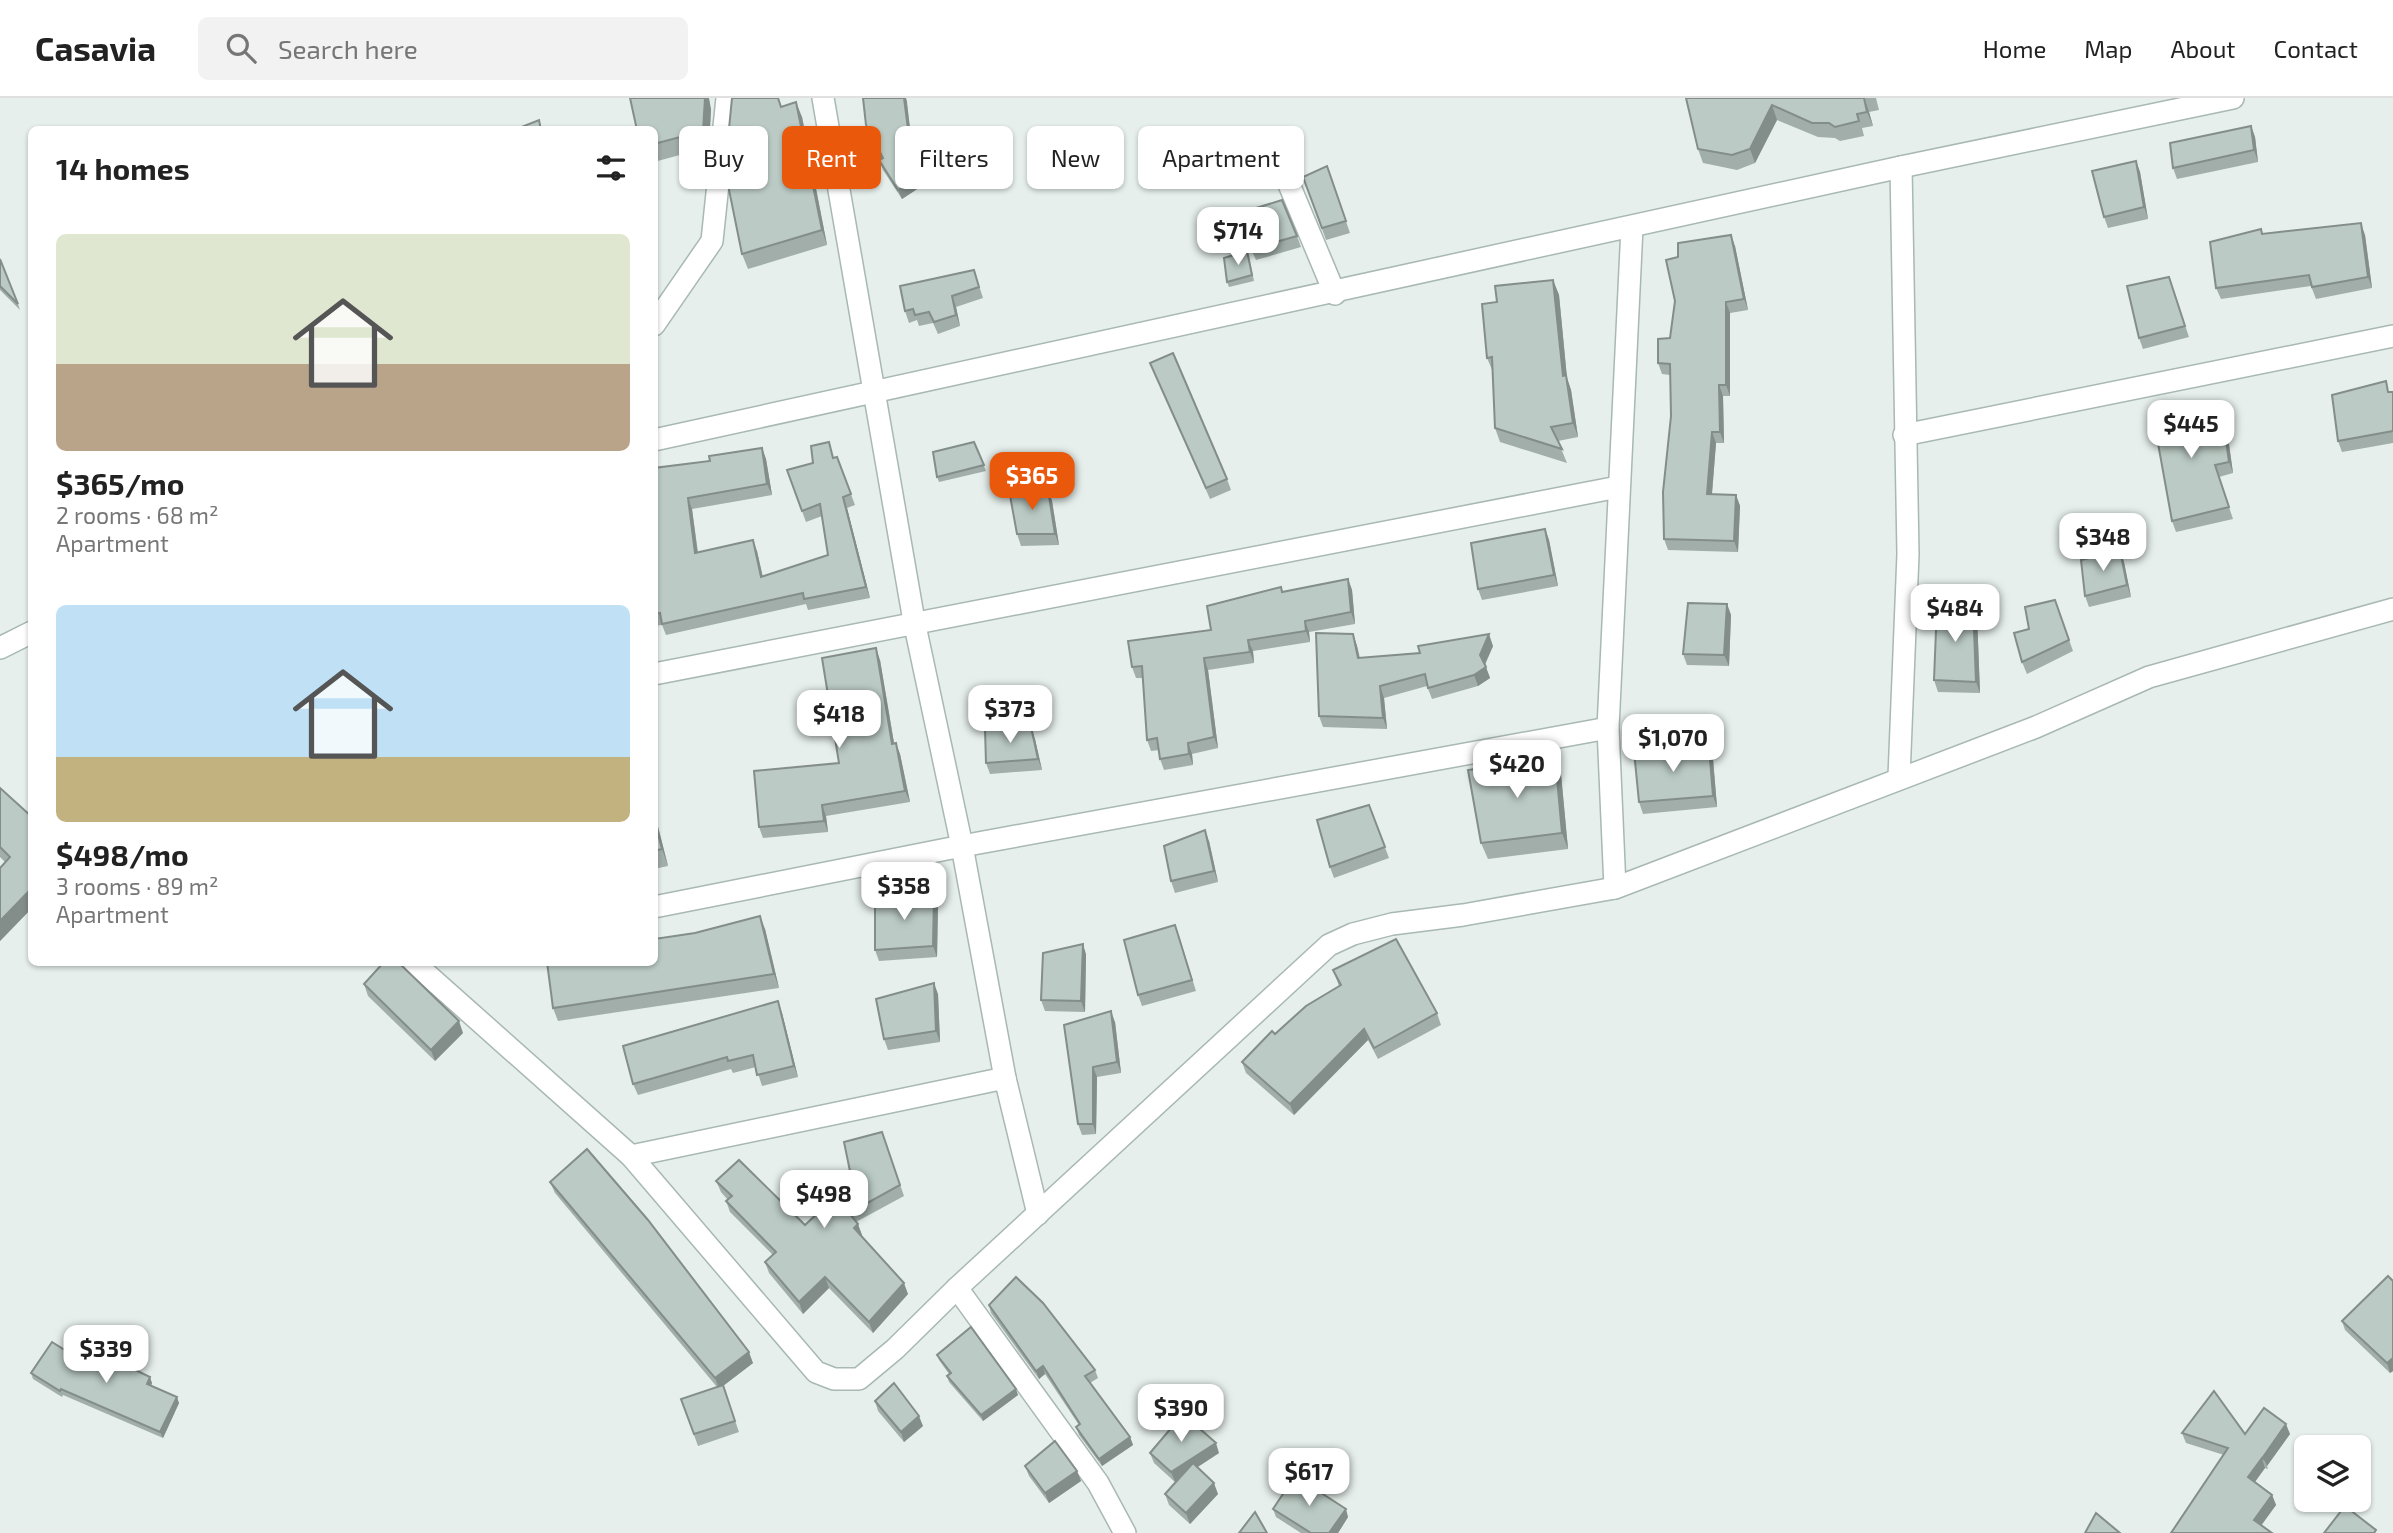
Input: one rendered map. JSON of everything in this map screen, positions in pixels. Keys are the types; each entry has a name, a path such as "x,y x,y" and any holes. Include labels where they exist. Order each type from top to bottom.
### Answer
{"street":[{"path":"658,319 712,241 727,98"},
{"path":"823,98 914,621 962,846 1005,1078 1038,1214"},
{"path":"658,439 1335,293 2183,104 2233,98"},
{"path":"1899,777 1908,554 1901,167"},
{"path":"1291,189 1335,293"},
{"path":"1615,888 1608,728 1632,227"},
{"path":"1904,435 2393,336"},
{"path":"658,673 914,621 1618,487"},
{"path":"417,966 631,1157 816,1372 834,1379 859,1379 895,1349 957,1288 1329,945 1353,934 1392,924 1463,915 1615,888 1899,777 2036,727 2149,677 2393,608"},
{"path":"0,649 28,634"},
{"path":"658,906 962,846 1608,728"},
{"path":"631,1157 1005,1078"},
{"path":"957,1288 1098,1483 1125,1533"}],"building":[{"path":"630,98 705,98 703,126 679,126 679,137 658,143 658,126 636,126"},
{"path":"732,98 778,98 781,107 796,102 801,126 782,126 782,189 814,189 822,230 742,254 729,189 768,189 768,126 729,126"},
{"path":"863,98 904,98 908,126 895,126 895,185 881,163 881,126 866,125"},
{"path":"1686,98 1864,98 1867,112 1857,114 1859,121 1835,127 1829,123 1812,123 1772,105 1750,149 1732,155 1698,149"},
{"path":"539,120 540,126 524,126"},
{"path":"2251,126 2254,150 2173,168 2170,143"},
{"path":"2136,161 2144,207 2104,217 2092,171"},
{"path":"1327,166 1346,221 1322,228 1304,177"},
{"path":"1282,200 1297,236 1251,249 1240,213"},
{"path":"2361,223 2368,277 2312,287 2309,275 2216,288 2210,242 2261,229 2262,234"},
{"path":"1731,235 1744,299 1726,302 1726,385 1719,385 1720,432 1712,432 1707,494 1736,495 1734,541 1664,539 1663,492 1671,416 1670,364 1658,363 1658,339 1670,338 1675,301 1666,260 1678,257 1678,243"},
{"path":"1247,251 1252,275 1227,282 1224,258"},
{"path":"0,259 18,304 0,286"},
{"path":"974,270 979,287 952,296 956,315 934,322 929,312 915,315 913,309 905,311 900,286"},
{"path":"2169,277 2185,326 2139,338 2127,286"},
{"path":"1553,280 1563,376 1566,375 1573,423 1551,427 1562,449 1495,428 1492,357 1487,358 1482,304 1497,302 1495,286"},
{"path":"1173,353 1227,479 1206,488 1150,363"},
{"path":"2386,381 2388,392 2393,392 2393,431 2338,441 2332,395"},
{"path":"2188,403 2189,416 2212,413 2214,421 2223,419 2229,462 2215,465 2229,507 2172,521 2152,410"},
{"path":"829,442 833,458 837,457 851,494 843,497 866,587 804,599 803,593 662,624 658,613 658,468 710,461 709,456 762,448 767,484 688,498 695,553 753,540 761,577 828,555 820,504 802,511 787,470 813,463 811,446"},
{"path":"974,442 984,465 937,477 933,452"},
{"path":"1009,490 1048,490 1055,534 1017,534"},
{"path":"1545,529 1554,575 1478,589 1471,543"},
{"path":"2120,550 2127,585 2085,596 2081,560"},
{"path":"1348,579 1351,612 1305,621 1306,631 1248,640 1250,652 1204,658 1214,737 1188,743 1189,754 1160,759 1157,738 1147,740 1142,666 1132,667 1128,641 1211,630 1207,606 1281,587 1282,592"},
{"path":"2055,600 2069,640 2022,662 2014,633 2029,629 2025,607"},
{"path":"1688,603 1727,604 1724,655 1683,654"},
{"path":"1973,604 1976,682 1934,680 1937,605"},
{"path":"1316,633 1353,634 1358,658 1420,653 1418,646 1489,634 1480,655 1486,667 1474,675 1428,688 1425,674 1380,686 1383,718 1319,716"},
{"path":"876,648 892,744 896,743 905,791 822,805 824,821 759,827 754,771 839,763 822,658"},
{"path":"1031,727 1038,759 986,763 985,729"},
{"path":"1709,747 1713,796 1639,802 1634,751"},
{"path":"1555,757 1562,833 1481,843 1468,770"},
{"path":"0,788 28,813 28,892 0,921 0,868 10,857 0,847"},
{"path":"1369,805 1385,847 1330,867 1317,820"},
{"path":"1205,830 1214,871 1171,881 1164,846"},
{"path":"658,834 662,849 658,850"},
{"path":"934,894 933,946 875,950 875,899"},
{"path":"760,916 774,974 553,1008 548,966 658,966 658,938 695,933"},
{"path":"1175,925 1192,980 1138,995 1124,940"},
{"path":"1396,939 1437,1013 1374,1048 1364,1029 1290,1104 1242,1062 1272,1031 1275,1034 1306,1006 1341,985 1333,970"},
{"path":"1083,944 1081,1001 1041,1000 1043,953"},
{"path":"380,966 402,966 459,1021 431,1050 364,984"},
{"path":"934,983 936,1031 884,1039 876,999"},
{"path":"778,1001 794,1066 757,1075 753,1055 728,1061 727,1057 633,1084 623,1046"},
{"path":"1111,1011 1117,1062 1093,1067 1093,1124 1078,1124 1064,1025"},
{"path":"882,1132 900,1185 849,1213 858,1224 854,1228 904,1283 869,1322 825,1277 799,1302 765,1262 776,1252 726,1201 732,1196 716,1181 739,1160 805,1225 852,1181 844,1142"},
{"path":"587,1149 648,1220 749,1352 715,1378 550,1182"},
{"path":"2388,1276 2393,1281 2393,1358 2387,1363 2342,1321"},
{"path":"1016,1277 1043,1303 1095,1370 1085,1376 1130,1437 1099,1459 1076,1427 1080,1424 1043,1366 1036,1371 989,1305"},
{"path":"971,1327 1016,1389 981,1415 947,1376 951,1373 937,1355"},
{"path":"52,1342 76,1357 79,1349 100,1353 150,1377 147,1384 177,1397 160,1432 61,1389 60,1391 31,1373"},
{"path":"894,1383 919,1416 901,1432 875,1401"},
{"path":"723,1385 735,1421 694,1434 681,1399"},
{"path":"2214,1391 2245,1434 2264,1408 2286,1424 2264,1459 2262,1458 2248,1477 2272,1495 2254,1520 2272,1533 2171,1533 2228,1448 2182,1433"},
{"path":"1183,1414 1216,1443 1171,1472 1150,1453"},
{"path":"1055,1441 1077,1471 1045,1493 1025,1466"},
{"path":"1193,1463 1214,1483 1186,1513 1165,1494"},
{"path":"1295,1476 1346,1509 1329,1533 1311,1533 1273,1509"},
{"path":"1255,1512 1267,1533 1239,1533"},
{"path":"2340,1512 2353,1512 2376,1530 2374,1533 2324,1533"},
{"path":"2096,1513 2120,1533 2085,1533"}]}
